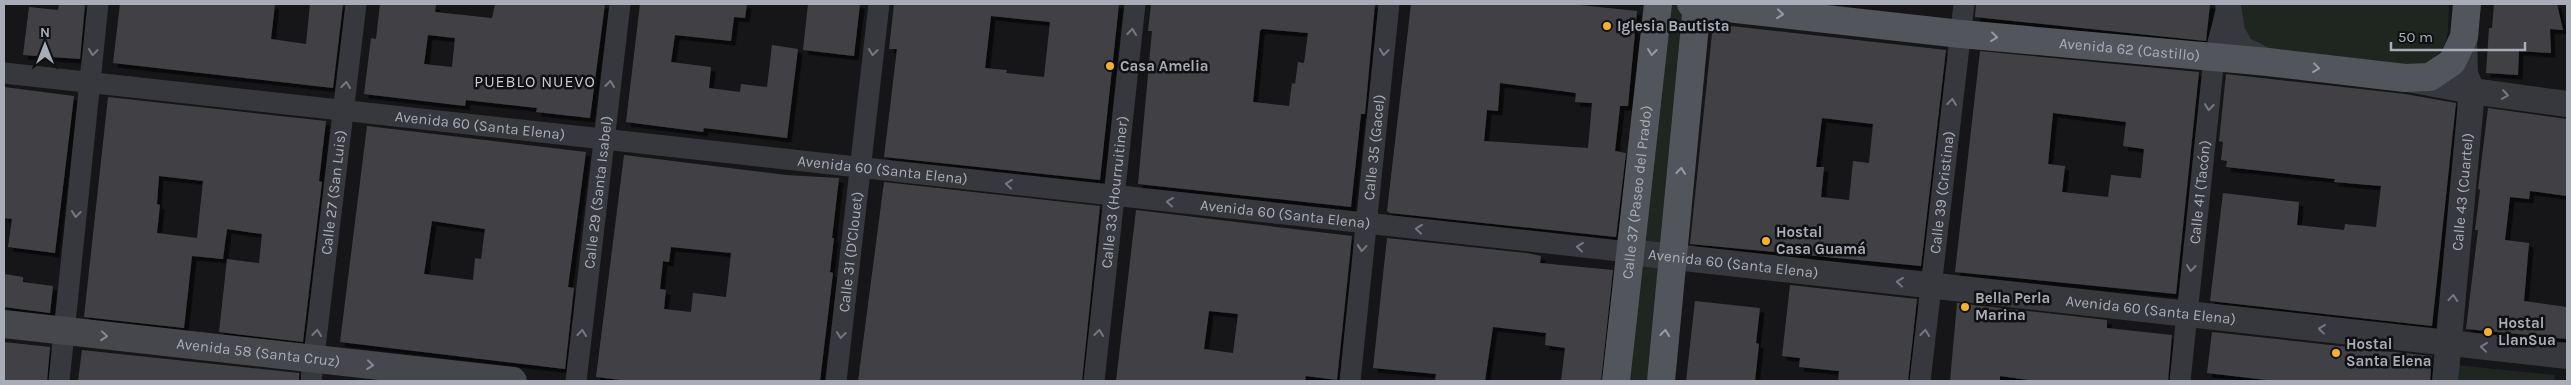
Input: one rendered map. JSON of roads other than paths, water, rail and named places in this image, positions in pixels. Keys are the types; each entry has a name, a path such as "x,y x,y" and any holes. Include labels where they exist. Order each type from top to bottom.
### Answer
{"main road":[{"name":"Calle 37 (Paseo del Prado)","path":"1616,381 1658,4"},
{"name":"Avenida 62 (Castillo)","path":"1691,4 1961,34 2268,62 2405,78"},
{"path":"1660,381 1697,4"},
{"name":"Calle 43 (Cuartel)","path":"2464,37 2467,4"},
{"path":"2405,78 2430,77 2452,62 2464,37"},
{"name":"Avenida 58 (Santa Cruz)","path":"4,324 65,331 313,370 513,381"}],"street":[{"path":"59,381 98,4"},
{"name":"Calle 27 (San Luis)","path":"313,370 356,4"},
{"name":"Calle 29 (Santa Isabel)","path":"576,381 620,4"},
{"name":"Calle 31 (D'Clouet)","path":"836,381 879,4"},
{"name":"Calle 33 (Hourruitiner)","path":"1094,381 1135,4"},
{"name":"Calle 35 (Gacel)","path":"1350,381 1365,223 1390,4"},
{"name":"Calle 39 (Cristina)","path":"1920,381 1964,4"},
{"path":"2228,6 2232,32 2242,49 2268,62"},
{"name":"Calle 41 (Tacón)","path":"2180,381 2214,58 2228,6"},
{"name":"Calle 43 (Cuartel)","path":"2445,381 2472,91 2465,74 2464,37"},
{"name":"Avenida 60 (Santa Elena)","path":"4,73 2567,356"},
{"name":"Avenida 62 (Castillo)","path":"2405,78 2472,91 2567,104"}],"place":[{"name":"Iglesia Bautista","path":"1607,26"},
{"name":"Casa Amelia","path":"1110,66"},
{"name":"Hostal Casa Guamá","path":"1766,241"},
{"name":"Bella Perla Marina","path":"1965,307"},
{"name":"Hostal LlanSua","path":"2488,332"},
{"name":"Hostal Santa Elena","path":"2336,353"}],"district":[{"name":"PUEBLO NUEVO","path":"535,81"}]}
